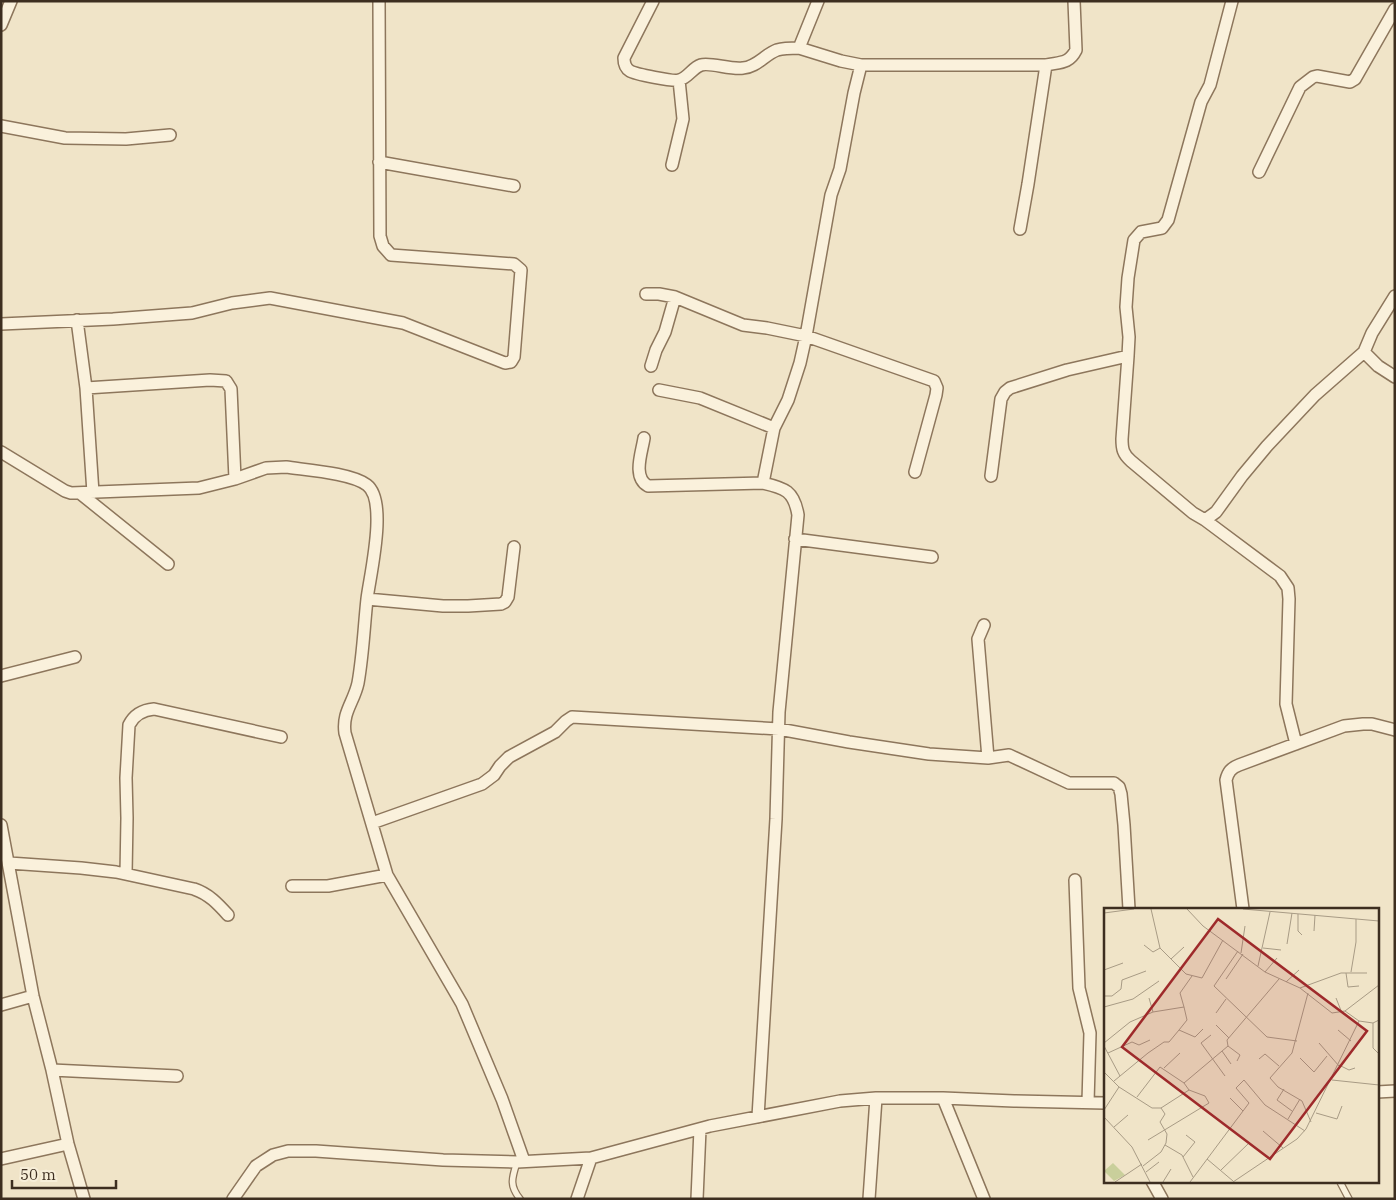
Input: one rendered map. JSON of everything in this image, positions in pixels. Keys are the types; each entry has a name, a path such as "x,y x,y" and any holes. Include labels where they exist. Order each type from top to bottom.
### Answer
{"street":[{"path":"1,25 11,1"},
{"path":"1,324 192,313 232,303 270,298 404,324 505,363 511,362 514,356 521,270 514,264 391,255 383,246 380,236 379,1"},
{"path":"653,1 624,56 625,64 629,70 638,74 675,81 680,80 701,65 710,64 719,67 742,69 752,67 775,51 800,48 841,61 861,65 1046,65 1067,61 1074,55 1076,50 1074,1"},
{"path":"800,48 818,1"},
{"path":"1232,1 1210,85 1201,102 1168,220 1162,228 1141,232 1134,240 1126,307 1129,337 1122,449 1131,462 1194,513 1280,576 1288,588 1290,599 1286,704 1296,744"},
{"path":"1259,172 1300,87 1312,77 1317,76 1350,82 1355,79 1395,9"},
{"path":"763,483 774,428 788,400 800,363 831,195 840,169 861,65"},
{"path":"1020,228 1046,65"},
{"path":"672,165 684,119 680,80"},
{"path":"1,126 65,138 126,139 170,135"},
{"path":"379,162 514,186"},
{"path":"646,294 675,297 743,325 806,336 934,381 937,388 936,395 915,472"},
{"path":"1205,520 1212,516 1267,446 1315,395 1364,352 1372,333 1395,296"},
{"path":"651,366 665,332 675,297"},
{"path":"77,320 86,388 93,493"},
{"path":"1364,352 1378,366 1395,377"},
{"path":"992,476 1001,399 1004,392 1010,388 1067,370 1128,356"},
{"path":"86,388 210,380 226,381 232,389 235,479"},
{"path":"659,390 700,398 774,428"},
{"path":"644,438 639,470 642,481 648,486 763,483 784,489 794,499 798,515 780,712 776,818 758,1117"},
{"path":"1,452 71,494 199,488 235,479 266,468 286,467 346,476 368,486 374,494 377,527 367,599 364,642 358,682 355,694 345,714 344,726 387,875 462,1004 502,1099 520,1161"},
{"path":"81,494 168,564"},
{"path":"796,539 932,558"},
{"path":"367,599 443,606 501,604 508,597 514,547"},
{"path":"984,625 978,639 988,758"},
{"path":"1,676 75,657"},
{"path":"126,874 126,778 129,725 132,718 145,710 154,709 281,738"},
{"path":"372,823 482,784 494,775 509,757 555,732 572,717 779,729 929,754 988,758 1009,755 1069,783 1112,782 1117,784 1121,794 1124,825 1128,908"},
{"path":"1243,908 1226,780 1227,775 1233,768 1344,726 1372,724 1395,730"},
{"path":"1,825 7,870 33,996 68,1144 84,1199"},
{"path":"7,870 81,868 126,874 202,892 212,898 228,915"},
{"path":"292,886 328,886 387,875"},
{"path":"1075,880 1079,988 1090,1034 1088,1102"},
{"path":"1,1005 33,996"},
{"path":"52,1070 177,1076"},
{"path":"1378,1092 1395,1091"},
{"path":"868,1199 876,1098"},
{"path":"232,1199 256,1166 273,1155 288,1151 316,1151 443,1160 520,1161 591,1158 700,1129 840,1100 942,1098 1104,1103"},
{"path":"942,1098 984,1199"},
{"path":"696,1199 700,1129"},
{"path":"1,1160 68,1144"},
{"path":"577,1199 591,1158"},
{"path":"1153,1182 1162,1199"}],"lane":[{"path":"520,1161 511,1181 514,1191 520,1199"},
{"path":"1340,1182 1349,1199"}]}
